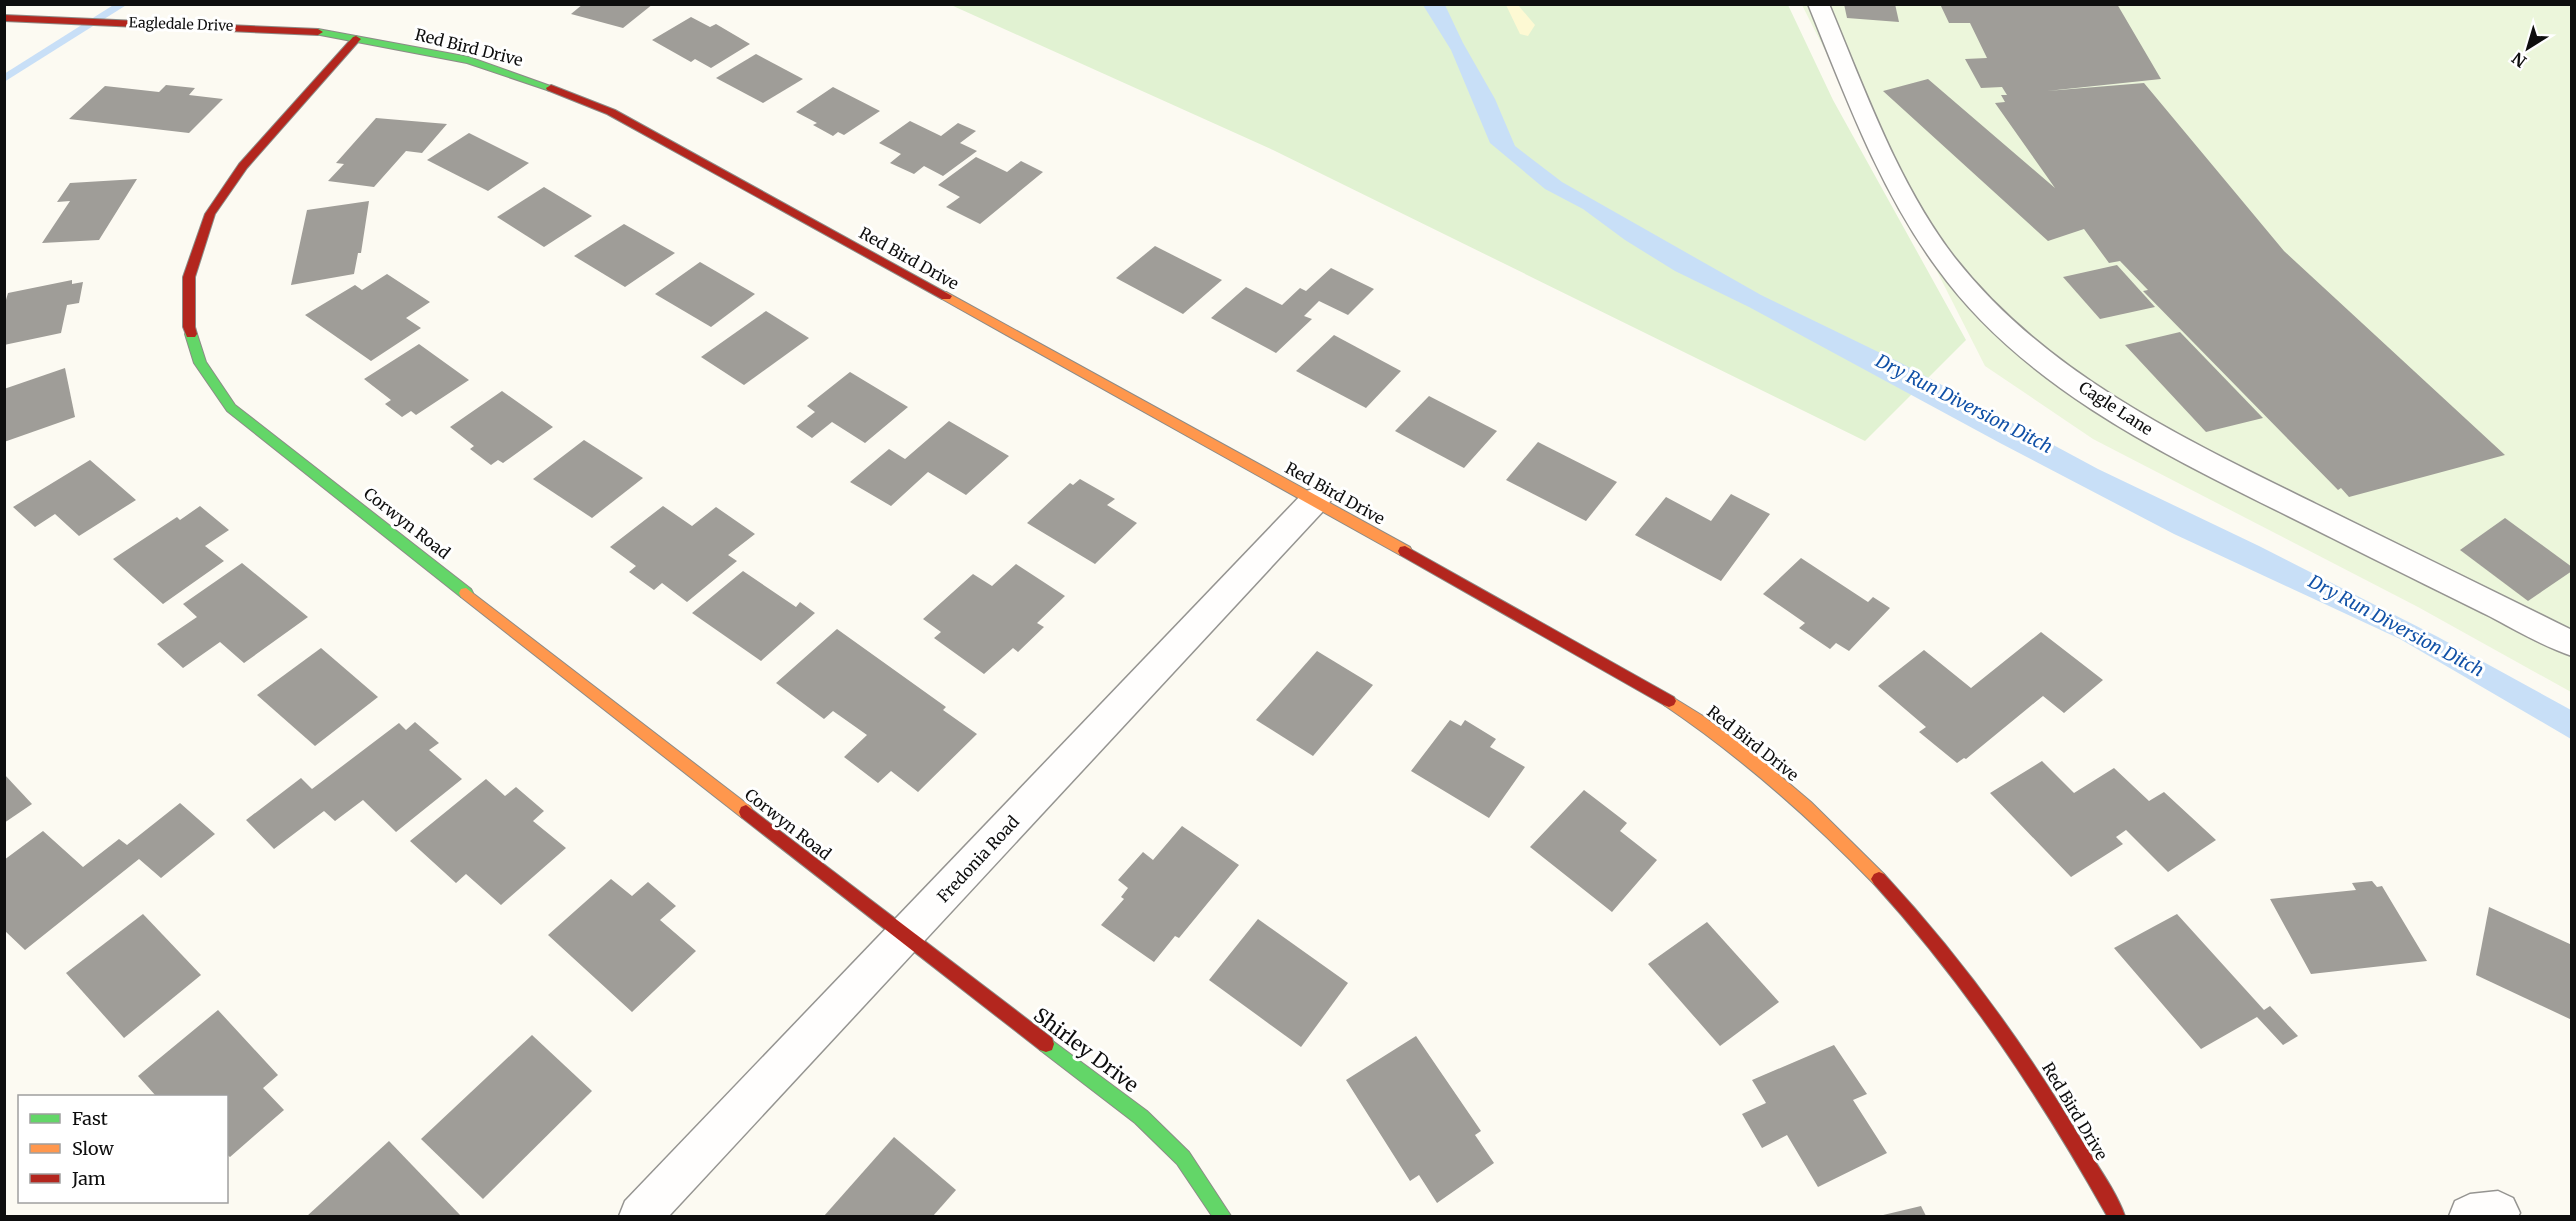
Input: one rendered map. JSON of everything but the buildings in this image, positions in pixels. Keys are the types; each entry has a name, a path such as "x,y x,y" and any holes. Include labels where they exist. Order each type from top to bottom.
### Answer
{"street":[{"name":"Eagledale Drive","path":"4,18 265,27 356,39"},
{"name":"Red Bird Drive","path":"356,39 469,60 530,80 611,112 1315,500 1652,690 1722,737 1786,789 1878,876 1969,981 2038,1079 2116,1216"},
{"name":"Corwyn Road","path":"356,39 243,166 210,214 189,277 189,327 200,363 231,408 904,936"},
{"name":"Fredonia Road","path":"640,1216 1315,500"},
{"name":"Shirley Drive","path":"904,936 1141,1117 1183,1158 1222,1216"}],"lane":[{"name":"Cagle Lane","path":"1818,4 1872,132 1916,217 1947,264 1989,314 2043,360 2113,408 2186,451 2571,644"}],"green space":[{"path":"951,5 1788,5 1833,100 1966,340 1865,441 1273,150"},
{"path":"1802,5 2571,5 2571,692 2418,607 2093,439 1985,366"}],"sand":[{"path":"1506,5 1518,5 1535,25 1528,36 1520,34"}],"water":[{"name":"Dry Run Diversion Ditch","path":"1423,5 1445,5 1463,43 1495,99 1515,146 1562,182 1761,295 1901,363 2098,469 2259,546 2438,637 2571,710 2571,739 2400,639 2174,534 1749,307 1675,271 1625,240 1583,209 1545,189 1490,143 1451,50"}],"waterway":[{"path":"4,79 123,4"}],"traffic: fast":[{"path":"318,32 469,60 551,88"},
{"path":"191,334 200,363 231,408 466,593"},
{"path":"1046,1044 1141,1117 1183,1158 1222,1216"}],"traffic: slow":[{"path":"946,296 1405,551"},
{"path":"466,593 746,812"},
{"path":"1669,701 1753,761 1831,830 1879,879"}],"traffic: jam":[{"path":"4,18 318,32"},
{"path":"191,334 189,277 210,214 243,166 356,39"},
{"path":"551,88 611,112 946,296"},
{"path":"1405,551 1669,701"},
{"path":"746,812 1046,1044"},
{"path":"1879,879 1914,917 1979,998 2037,1083 2116,1216"}]}
